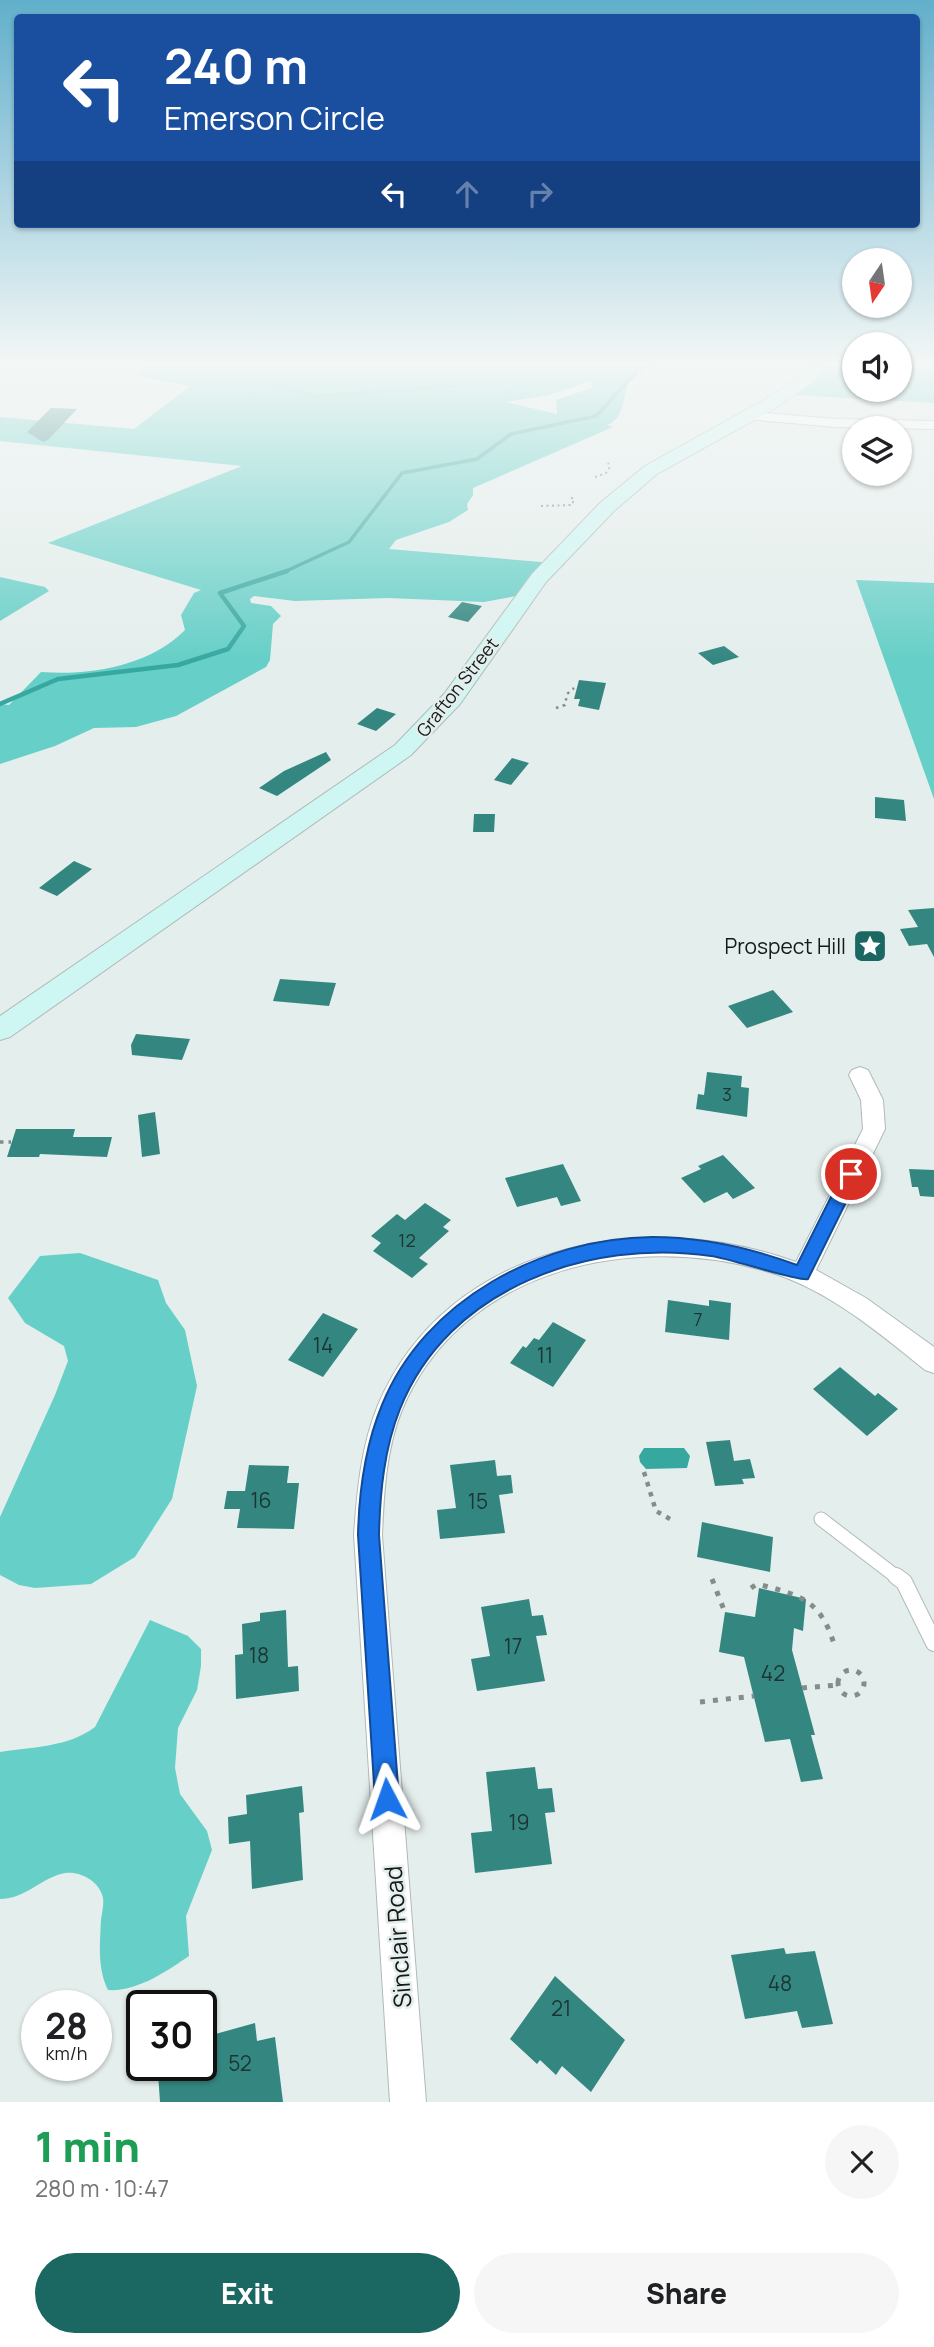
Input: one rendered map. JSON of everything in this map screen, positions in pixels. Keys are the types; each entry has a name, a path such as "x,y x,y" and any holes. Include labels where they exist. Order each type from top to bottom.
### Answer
{"street":[{"name":"Grafton Street","path":"0,1030 403,750 452,699 539,578 607,507 662,464"},
{"path":"802,1274 874,1129 875,1110 872,1096 860,1075"},
{"name":"Sinclair Road","path":"408,2102 368,1535 375,1461 392,1404 421,1354 461,1312 509,1280 563,1258 621,1247 681,1245 742,1255 802,1274 858,1304 934,1362"}],"lane":[{"path":"821,1519 904,1582 934,1643"}],"path":[{"path":"595,477 607,473 609,464"},
{"path":"570,497 574,499 572,505"},
{"path":"541,506 572,505 577,510"},
{"path":"556,709 565,705 568,694 574,688"},
{"path":"0,1142 11,1143"},
{"path":"644,1472 656,1511 670,1519"},
{"path":"712,1579 724,1609"},
{"path":"751,1588 757,1584 807,1597 822,1611 829,1624 834,1644"},
{"path":"848,1670 860,1674 865,1682 861,1693 852,1696 838,1685 838,1676 848,1670"},
{"path":"802,1688 838,1685"},
{"path":"700,1702 754,1696"}],"shaded area":[{"path":"224,464 528,464 473,488 473,495 467,504 468,510 449,522 396,540 389,549 565,564 532,593 484,602 388,598 295,601 254,596 250,599 251,603 271,606 281,616 273,624 270,660 266,667 176,716 136,727 94,728 55,746 0,764 0,704 9,705 41,672 98,670 137,660 154,652 185,630 181,615 194,593 201,590 48,543 242,466"},
{"path":"0,577 45,587 49,591 0,621"},
{"path":"856,580 934,583 934,799"},
{"path":"80,1253 158,1280 166,1303 185,1330 197,1386 172,1499 135,1557 91,1584 35,1588 19,1585 0,1575 0,1517 68,1361 64,1346 25,1323 8,1298 40,1256"},
{"path":"644,1448 684,1448 690,1456 687,1468 646,1469 639,1456"},
{"path":"150,1620 188,1636 201,1649 197,1690 178,1728 175,1768 180,1794 207,1831 212,1850 186,1916 189,1956 141,1984 119,1990 108,1990 104,1982 100,1955 103,1898 98,1887 89,1879 65,1873 18,1896 0,1899 0,1752 74,1739 95,1727"}],"building":[{"path":"462,602 482,606 468,622 448,617"},
{"path":"724,646 739,657 713,665 698,653"},
{"path":"579,680 606,683 599,710 578,706 580,699 574,699"},
{"path":"377,708 396,714 376,731 357,724"},
{"path":"326,752 331,760 277,796 259,788 284,771"},
{"path":"512,758 529,763 511,785 494,780"},
{"path":"875,797 904,800 906,821 875,818"},
{"path":"474,814 495,814 494,832 473,832"},
{"path":"74,861 92,869 57,896 39,888"},
{"path":"934,908 934,957 927,944 909,946 900,929 918,927 908,910"},
{"path":"280,979 336,983 329,1006 273,1001"},
{"path":"773,990 793,1012 747,1028 728,1006"},
{"path":"136,1034 190,1039 182,1060 132,1055 131,1045"},
{"path":"707,1072 742,1076 741,1087 749,1088 747,1117 696,1109 698,1094 704,1095"},
{"path":"155,1112 160,1154 142,1157 138,1115"},
{"path":"16,1129 75,1129 73,1137 112,1137 107,1157 40,1154 39,1157 7,1157"},
{"path":"723,1155 755,1188 733,1199 727,1192 704,1203 681,1178 701,1169 698,1166"},
{"path":"563,1164 581,1201 561,1206 557,1197 517,1207 505,1178"},
{"path":"909,1169 934,1170 934,1197 920,1196 918,1187 912,1187"},
{"path":"425,1203 451,1220 443,1227 449,1231 419,1258 428,1264 412,1278 373,1251 381,1243 371,1236 397,1214 405,1220"},
{"path":"668,1300 709,1306 709,1300 731,1303 729,1340 665,1332"},
{"path":"323,1313 358,1329 323,1377 288,1360"},
{"path":"553,1322 586,1340 553,1387 510,1363 523,1346 526,1348 534,1338 539,1340"},
{"path":"840,1367 875,1396 878,1393 898,1409 867,1436 813,1389"},
{"path":"730,1440 734,1461 750,1459 755,1478 742,1479 744,1484 715,1486 706,1442"},
{"path":"495,1460 497,1476 511,1475 513,1493 499,1495 505,1533 440,1539 437,1510 456,1508 450,1465"},
{"path":"249,1465 289,1466 287,1483 299,1483 294,1529 237,1528 240,1509 224,1509 227,1491 245,1491"},
{"path":"702,1522 773,1537 770,1572 697,1557"},
{"path":"759,1588 806,1599 803,1631 794,1628 792,1650 815,1735 811,1735 823,1779 801,1782 790,1739 765,1742 744,1657 719,1652 725,1612 755,1617"},
{"path":"529,1599 532,1616 543,1615 547,1635 536,1636 545,1681 477,1691 471,1659 490,1656 481,1607"},
{"path":"286,1610 288,1667 298,1666 299,1691 236,1699 235,1655 243,1654 242,1624 260,1621 260,1613"},
{"path":"535,1767 538,1789 552,1788 555,1812 545,1813 552,1864 475,1873 471,1833 492,1831 486,1772"},
{"path":"302,1786 304,1812 299,1813 303,1880 252,1889 250,1841 229,1844 228,1817 247,1814 246,1795"},
{"path":"784,1948 786,1954 815,1951 833,2024 802,2028 797,2011 745,2019 731,1955"},
{"path":"555,1976 625,2040 591,2092 562,2066 556,2075 540,2060 537,2064 510,2039"},
{"path":"255,2023 257,2041 275,2037 283,2102 160,2102 159,2081 217,2081 217,2034"}],"waterway":[{"path":"285,572 349,542 402,473 450,464"},
{"path":"0,704 58,679 178,665 228,649 244,626 220,593 285,572"}],"place":[{"name":"Prospect Hill","path":"870,946"}],"route":[{"path":"387,1799 368,1535 370,1492 382,1432 392,1404 421,1354 461,1312 484,1295 535,1268 591,1251 651,1244 712,1248 772,1263 802,1274 851,1174"}]}
